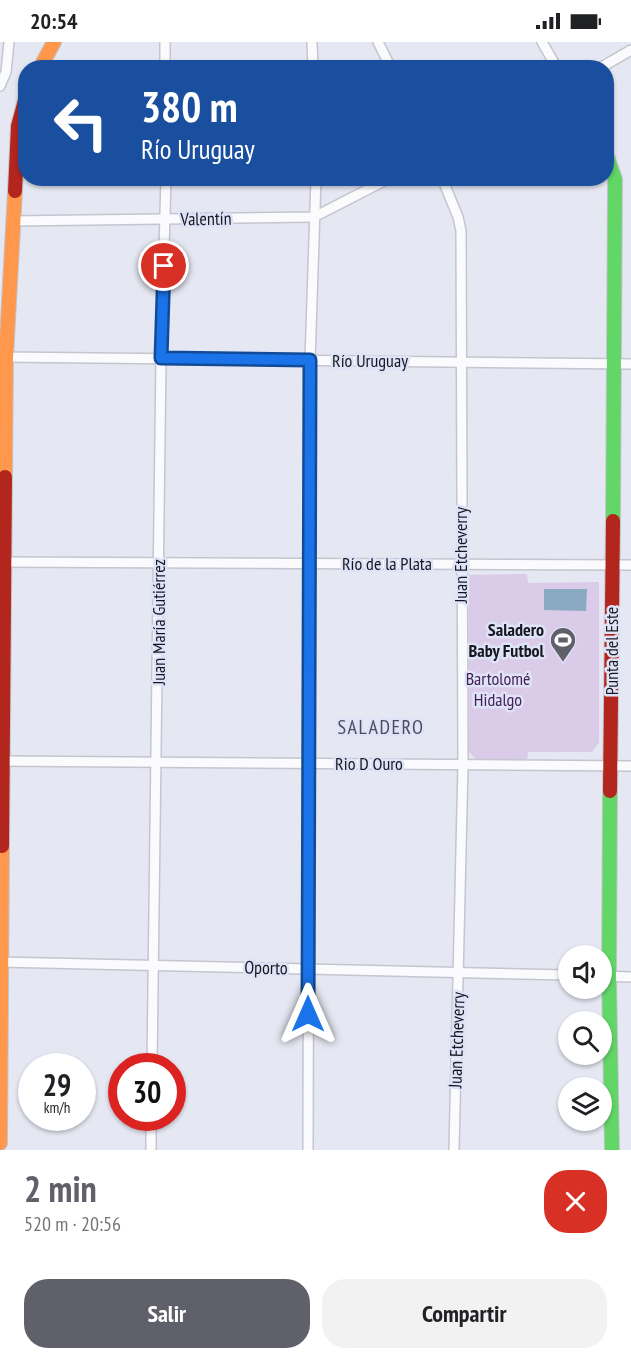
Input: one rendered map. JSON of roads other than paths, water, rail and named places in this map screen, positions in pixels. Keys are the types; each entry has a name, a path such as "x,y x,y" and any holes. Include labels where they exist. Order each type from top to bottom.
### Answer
{"street":[{"path":"0,86 6,72 9,42"},
{"path":"44,60 54,42"},
{"path":"165,42 165,60"},
{"path":"312,42 313,60"},
{"path":"378,42 387,60"},
{"path":"542,42 552,60"},
{"path":"614,60 631,50"},
{"path":"0,1143 3,357 18,126"},
{"name":"Punta del Este","path":"606,945 612,766 614,176"},
{"name":"Juan María Gutiérrez","path":"152,1053 158,762 161,358 166,186"},
{"path":"308,1150 310,360 316,186"},
{"name":"Valentín","path":"12,221 314,217 374,186"},
{"name":"Juan Etcheverry","path":"445,186 461,231 463,765 454,1150"},
{"name":"Río Uruguay","path":"3,357 631,364"},
{"name":"Río de la Plata","path":"3,562 631,565"},
{"name":"Rio D Ouro","path":"2,761 631,766"},
{"name":"Oporto","path":"2,962 558,975"},
{"path":"612,976 631,977"},
{"name":"Punta del Este","path":"606,999 612,1150"},
{"path":"151,1131 151,1150"}],"water":[{"path":"544,589 587,589 586,611 544,610"}],"place":[{"name":"Saladero Baby Futbol","path":"563,663"}],"district":[{"name":"SALADERO","path":"381,727"}],"park label":[{"name":"Bartolomé Hidalgo","path":"498,689"}]}
